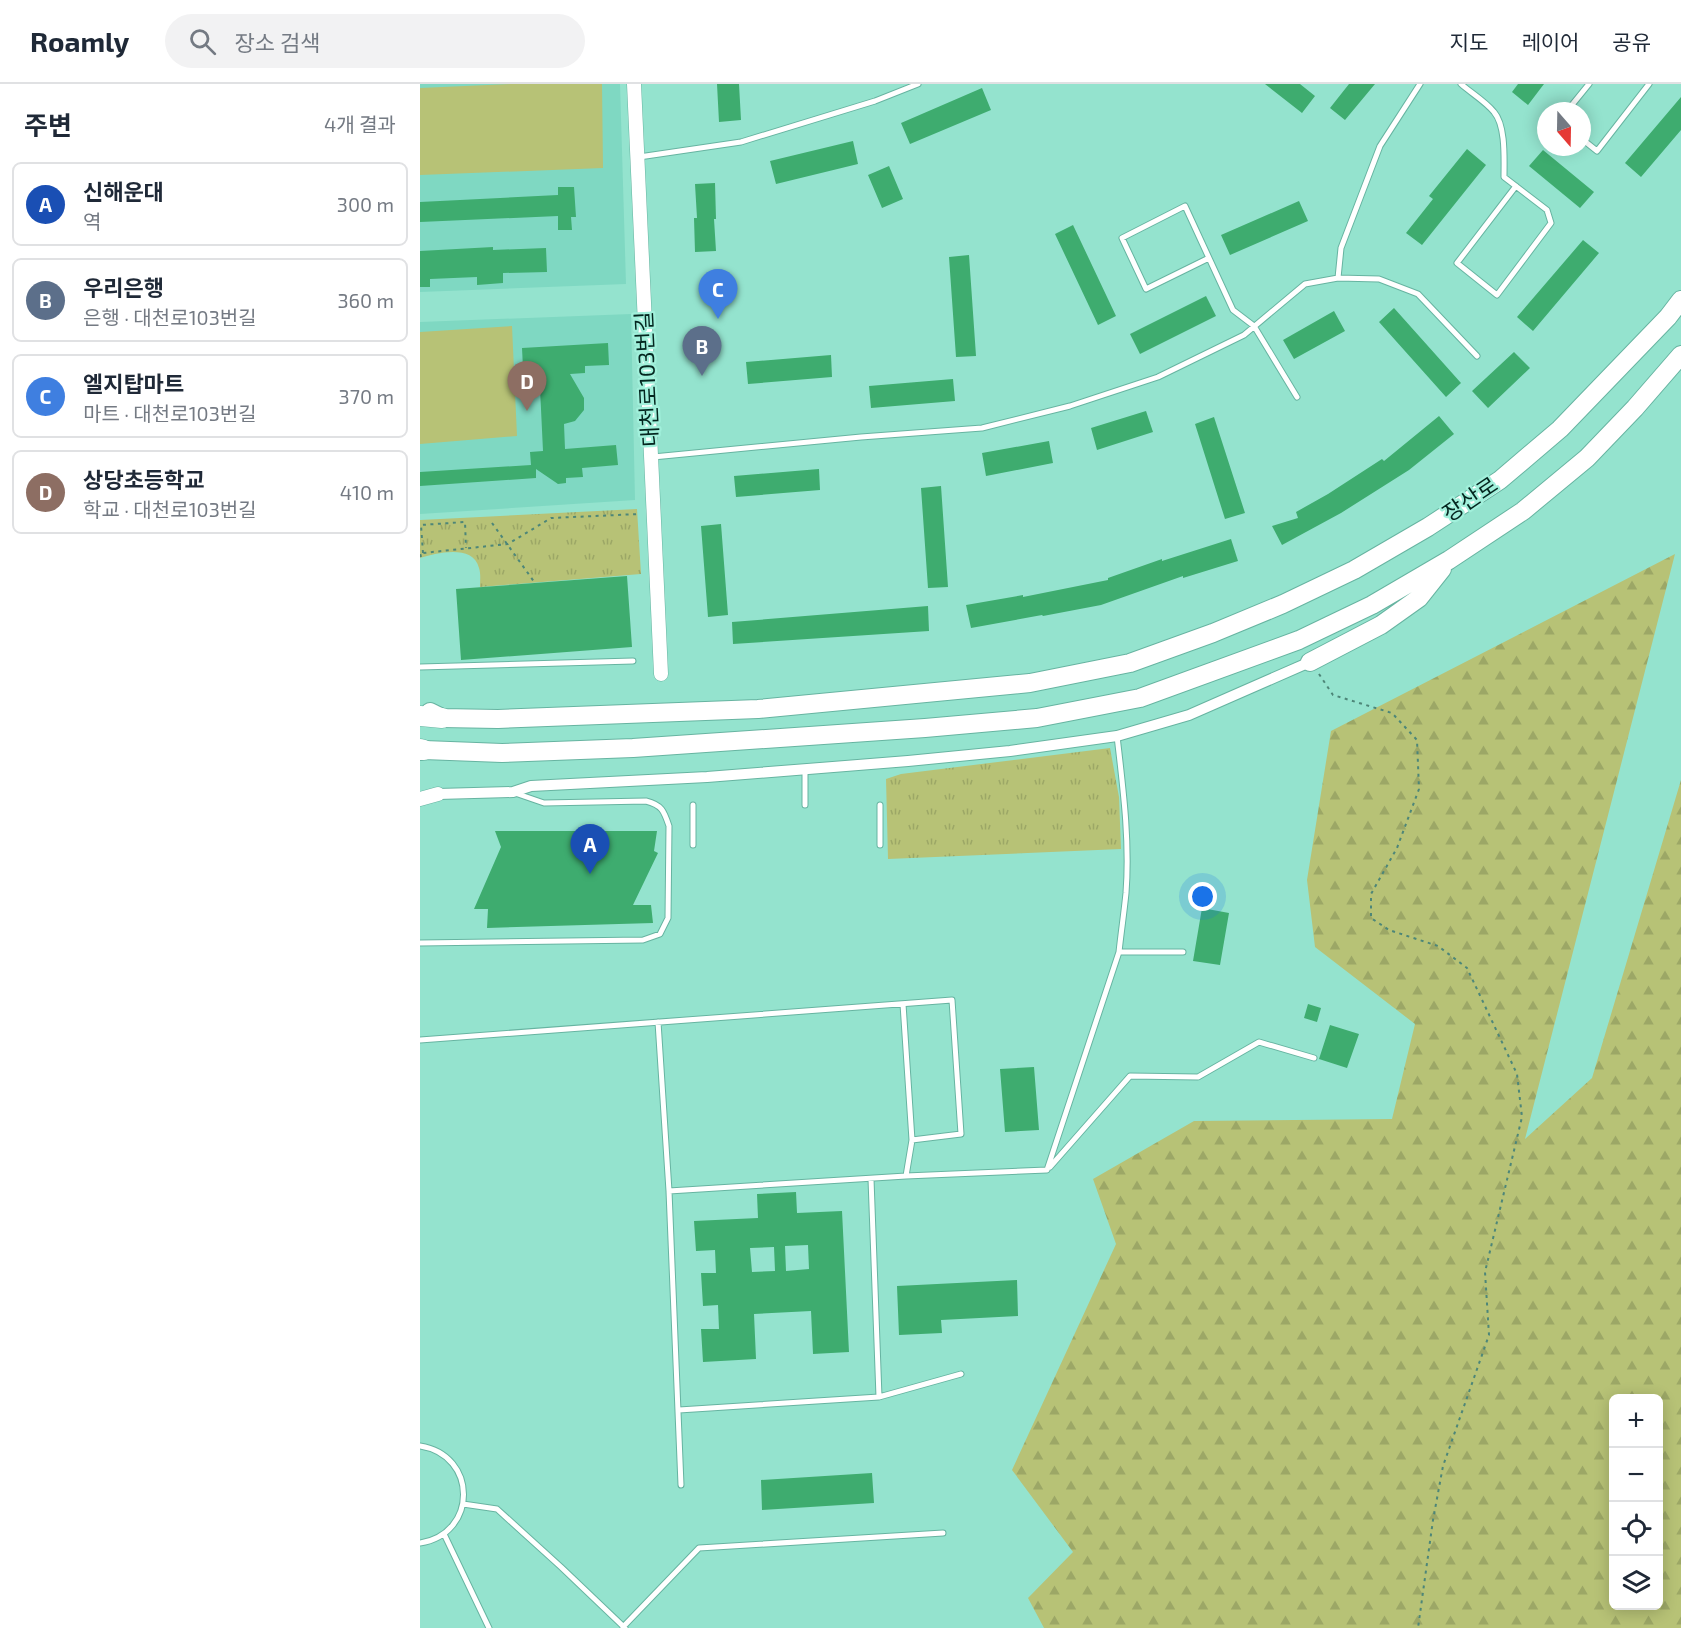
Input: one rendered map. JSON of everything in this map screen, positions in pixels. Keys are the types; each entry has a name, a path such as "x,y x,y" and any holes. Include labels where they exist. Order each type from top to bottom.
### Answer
{"highway":[{"name":"장산로","path":"442,718 498,719 758,709 1030,683 1130,663 1213,633 1283,604 1353,570 1428,527 1500,480 1560,429 1668,317 1681,300"},
{"name":"장산로","path":"421,750 502,753 633,748 925,728 1037,718 1140,698 1299,640 1362,610 1449,560 1523,511 1587,458 1681,355"},
{"path":"1310,662 1381,625 1419,598 1449,560"},
{"path":"420,707 442,718"},
{"path":"420,716 442,718"}],"street":[{"name":"대천로103번길","path":"634,84 661,674"},
{"path":"420,799 438,794 513,792 531,786 707,777 1010,751 1117,736 1189,715 1310,662"},
{"path":"420,790 438,794"}],"lane":[{"path":"638,157 741,142 875,101 918,84"},
{"path":"1338,278 1341,248 1380,146 1420,84"},
{"path":"1461,84 1494,112 1499,124 1503,148 1504,177 1516,186 1546,210 1551,223 1497,295 1457,263 1516,186"},
{"path":"1574,102 1589,84"},
{"path":"1591,147 1597,152 1649,84"},
{"path":"1209,258 1146,289 1122,238 1185,206 1209,258 1233,310 1254,326 1297,397"},
{"path":"651,457 982,428 1070,406 1158,377 1244,335 1305,284 1338,278 1379,279 1418,294 1477,356"},
{"path":"420,666 633,661"},
{"path":"1047,1170 1119,952 1126,892 1126,841 1124,793 1117,736"},
{"path":"805,769 805,806"},
{"path":"420,943 643,940 660,934 668,918 669,826 665,812 656,804 646,801 544,803 513,792"},
{"path":"693,805 693,844"},
{"path":"880,806 880,845"},
{"path":"1119,952 1183,952"},
{"path":"420,1040 952,1000 961,1134 912,1140"},
{"path":"903,1004 912,1140 906,1176"},
{"path":"658,1022 669,1191 681,1485"},
{"path":"669,1191 906,1176 1047,1170 1130,1076 1198,1077 1259,1042 1314,1058"},
{"path":"871,1179 879,1397"},
{"path":"679,1410 879,1397 961,1374"},
{"path":"420,1446 429,1447 453,1463 464,1490 463,1504 453,1526 430,1542 420,1543"},
{"path":"463,1504 497,1509 624,1627 699,1548 943,1533"},
{"path":"444,1534 489,1628"}],"path":[{"path":"423,553 508,544 551,518 653,513"},
{"path":"421,557 420,553 423,553 421,525 465,522 466,548"},
{"path":"492,522 535,583"},
{"path":"1310,662 1333,694 1392,713 1417,740 1419,789 1397,848 1371,894 1371,918 1389,930 1438,946 1467,968 1517,1074 1521,1107 1522,1118 1485,1272 1490,1335 1443,1466 1432,1520 1418,1628"}],"shaded area":[{"path":"420,84 620,84 626,284 420,292"},
{"path":"631,314 635,500 420,514 420,322"}],"green space":[{"path":"510,84 602,84 603,168 420,175 420,88"},
{"path":"512,326 517,436 420,444 420,332"},
{"path":"637,509 641,574 480,587 479,568 470,556 454,552 420,558 420,520"},
{"path":"1675,554 1525,1139 1592,1078 1681,780 1681,1628 1044,1628 1028,1598 1073,1552 1012,1470 1116,1244 1093,1179 1194,1121 1392,1119 1415,1024 1315,947 1307,880 1331,731"},
{"path":"1110,748 1119,797 1121,849 888,859 886,779 901,774"}],"building":[{"path":"717,84 739,84 741,120 719,122"},
{"path":"1265,84 1300,84 1315,96 1302,113"},
{"path":"1349,84 1375,84 1345,120 1330,108"},
{"path":"1518,84 1544,84 1528,105 1512,92"},
{"path":"982,88 991,110 910,144 901,123"},
{"path":"1681,97 1681,130 1641,177 1625,163"},
{"path":"853,141 858,164 776,184 770,161"},
{"path":"1467,149 1486,165 1422,245 1406,233 1433,199 1429,196"},
{"path":"1538,156 1550,156 1594,192 1580,208 1529,166"},
{"path":"889,166 903,199 882,208 868,175"},
{"path":"715,183 716,251 695,252 694,218 697,218 695,184"},
{"path":"558,187 574,187 576,217 571,217 572,230 558,230 558,216 420,222 420,202 558,195"},
{"path":"1299,201 1308,221 1230,255 1221,235"},
{"path":"1073,225 1116,316 1098,325 1055,234"},
{"path":"1583,240 1599,253 1533,331 1517,317"},
{"path":"493,247 493,250 546,248 547,272 503,273 503,283 477,285 477,277 430,279 430,287 420,287 420,251"},
{"path":"969,255 976,356 956,357 949,257"},
{"path":"1206,296 1216,316 1140,354 1130,334"},
{"path":"1394,308 1461,383 1446,397 1379,322"},
{"path":"1334,311 1345,331 1294,359 1283,340"},
{"path":"608,343 609,365 585,366 585,373 570,374 584,398 584,410 575,421 564,424 565,449 616,445 618,465 582,468 583,477 566,478 566,483 558,484 536,469 536,478 420,486 420,472 531,465 530,452 543,451 539,367 523,368 522,348"},
{"path":"1514,352 1530,368 1488,408 1472,391"},
{"path":"831,355 832,377 748,384 746,362"},
{"path":"953,379 955,401 871,408 869,386"},
{"path":"1146,411 1153,432 1097,450 1091,428"},
{"path":"1439,416 1454,434 1409,470 1341,513 1282,545 1272,526 1298,518 1296,512 1382,459 1384,461"},
{"path":"1214,417 1245,513 1225,519 1195,424"},
{"path":"1049,441 1053,463 986,476 982,453"},
{"path":"819,469 820,490 736,497 734,476"},
{"path":"941,486 948,587 928,588 921,488"},
{"path":"721,524 728,615 708,617 701,526"},
{"path":"1231,539 1238,561 1183,578 1183,576 1101,605 971,628 966,605 1023,595 1023,597 1108,580 1108,578 1162,559 1162,561"},
{"path":"627,576 632,647 461,660 456,589"},
{"path":"928,606 929,631 733,644 732,622"},
{"path":"495,831 657,831 654,851 658,853 633,905 651,905 653,923 487,928 488,909 474,909 501,847"},
{"path":"1202,908 1229,913 1220,965 1193,961"},
{"path":"1308,1004 1321,1008 1317,1022 1304,1018"},
{"path":"1330,1025 1359,1034 1347,1068 1319,1059"},
{"path":"1034,1067 1039,1130 1005,1132 1000,1069"},
{"path":"796,1192 797,1213 842,1211 849,1352 813,1354 811,1311 754,1314 756,1359 703,1362 701,1329 719,1329 718,1305 703,1306 701,1273 716,1273 715,1250 696,1251 694,1221 758,1218 757,1194","holes":["808,1245 809,1269 786,1271 785,1246","774,1247 775,1271 752,1272 750,1248"]},
{"path":"1017,1280 1018,1316 941,1320 942,1333 899,1335 897,1286"},
{"path":"872,1473 874,1503 762,1510 761,1480"}],"place":[{"name":"엘지탑마트","path":"718,319"},
{"name":"우리은행","path":"702,376"},
{"name":"상당초등학교","path":"527,411"},
{"name":"신해운대","path":"590,874"}]}
